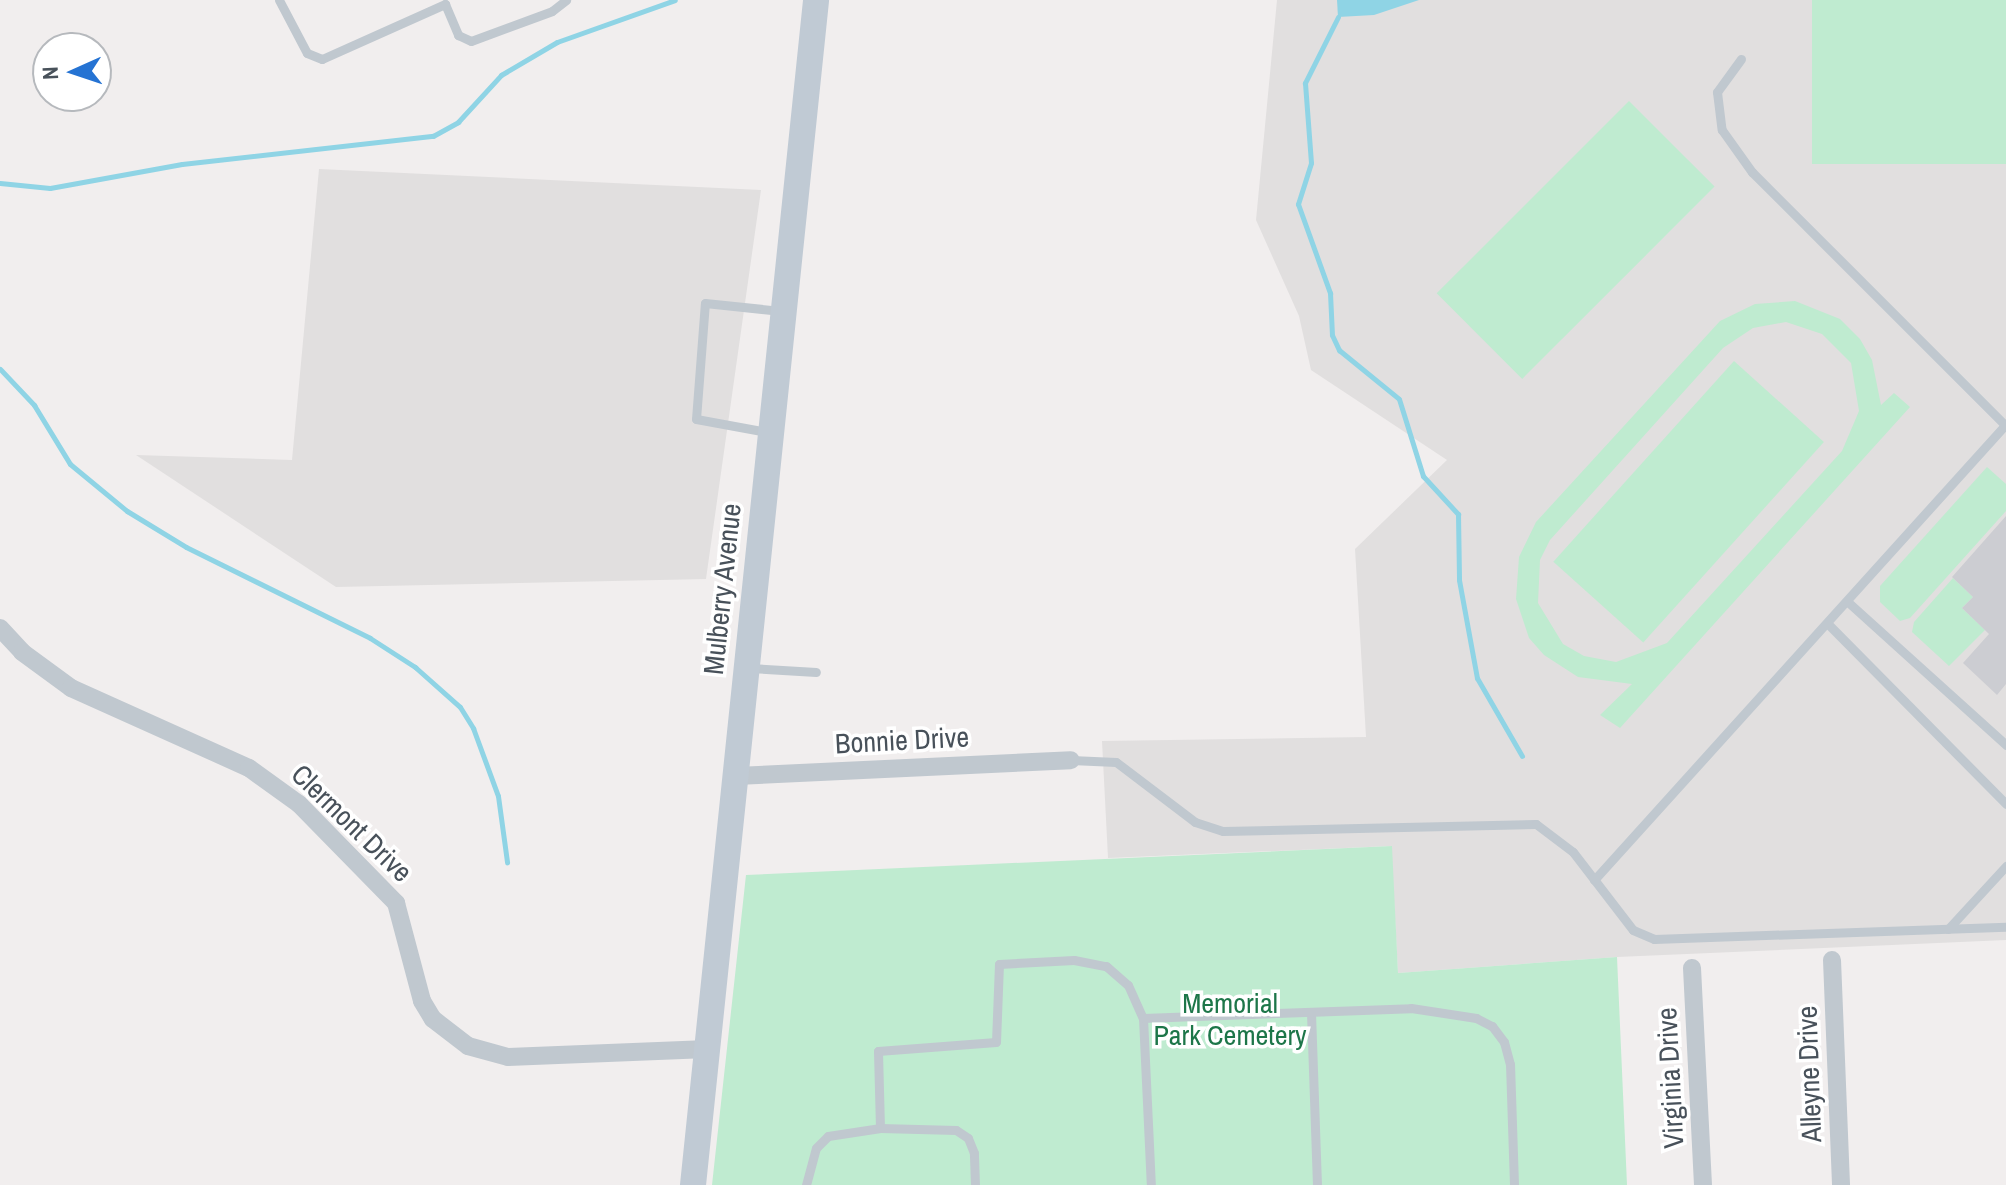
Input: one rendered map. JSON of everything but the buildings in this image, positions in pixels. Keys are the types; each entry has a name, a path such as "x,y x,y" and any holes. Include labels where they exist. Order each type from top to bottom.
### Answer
{"main road":[{"name":"Mulberry Avenue","path":"693,1185 816,0"}],"street":[{"name":"Clermont Drive","path":"0,628 22,652 71,688 249,768 299,804 396,903 422,1001 433,1019 468,1046 508,1057 708,1049"},
{"name":"Bonnie Drive","path":"736,776 1071,760"},
{"name":"Alleyne Drive","path":"1832,960 1841,1185"},
{"name":"Virginia Drive","path":"1692,968 1703,1185"}],"lane":[{"path":"279,0 307,53 322,59 445,4 458,35 471,41 552,11 566,0"},
{"path":"1594,880 1849,603 2006,424 1752,172 1722,130 1717,92 1741,59"},
{"path":"770,433 696,419 705,303 784,311"},
{"path":"1849,603 2006,745"},
{"path":"1829,625 2006,804"},
{"path":"746,668 816,672"},
{"path":"1071,760 1116,762 1195,822 1223,831 1536,824 1563,841 1626,923 1654,939 2006,927"},
{"path":"1948,929 2006,866"},
{"path":"880,1128 878,1051 996,1042 999,964 1074,960 1106,966 1128,985 1143,1018 1151,1185"},
{"path":"1143,1018 1411,1008 1476,1018 1492,1026 1504,1042 1510,1064 1514,1185"},
{"path":"1311,1013 1317,1185"},
{"path":"806,1185 816,1148 828,1136 841,1130 880,1128 956,1130 968,1138 974,1153 975,1185"}],"shaded area":[{"path":"1277,0 2006,0 2006,940 1617,957 1398,973 1391,846 1108,858 1102,741 1366,737 1355,549 1447,460 1311,370 1299,316 1256,220"},
{"path":"319,169 761,190 706,579 336,587 136,455 292,460"}],"green space":[{"path":"1812,0 2006,0 2006,164 1812,164"},
{"path":"1629,101 1715,187 1522,379 1437,293"},
{"path":"1795,301 1840,319 1860,339 1872,360 1881,405 1894,393 1910,407 1620,728 1600,715 1632,684 1578,677 1544,655 1529,638 1516,599 1519,557 1536,522 1720,321 1755,304","holes":["1786,322 1822,334 1851,363 1859,411 1842,451 1667,643 1616,662 1584,656 1563,644 1538,603 1540,560 1550,540 1723,348 1753,328"]},
{"path":"1734,361 1824,442 1643,643 1553,562"},
{"path":"1987,467 2006,484 2006,511 1910,618 1900,621 1880,602 1880,586"},
{"path":"1953,578 1973,597 1962,608 1985,630 1949,666 1912,632 1914,622"},
{"name":"Memorial Park Cemetery","path":"1392,846 1398,973 1617,957 1627,1185 712,1185 746,875"}],"water":[{"path":"1337,0 1419,0 1374,15 1338,17"}],"waterway":[{"path":"0,183 50,188 182,164 433,136 458,122 501,75 557,42 675,0"},
{"path":"1338,17 1305,83 1311,163 1298,204 1330,293 1332,335 1339,350 1399,399 1423,476 1458,514 1459,580 1477,678 1522,756"},
{"path":"0,369 34,405 70,464 127,511 186,547 370,638 415,667 460,707 473,728 498,796 507,862"}]}
